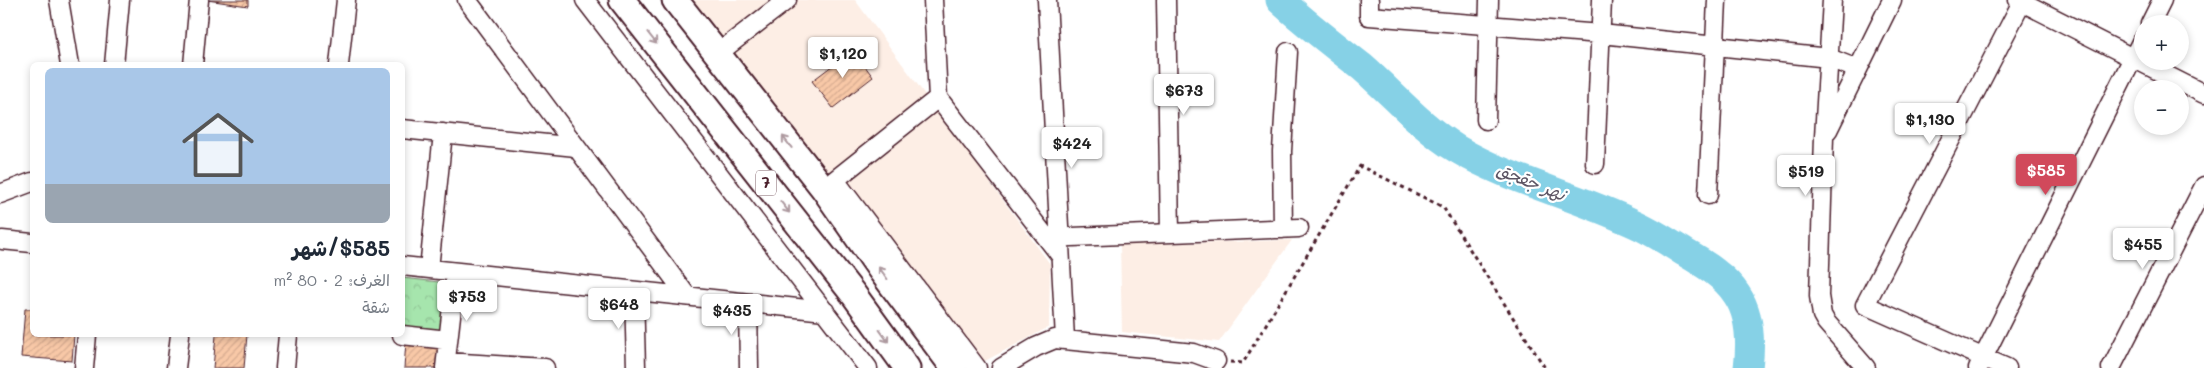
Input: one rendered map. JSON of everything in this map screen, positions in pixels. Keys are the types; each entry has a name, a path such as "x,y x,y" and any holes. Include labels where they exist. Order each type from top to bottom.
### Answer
{"highway":[{"name":"7","path":"622,0 854,295 907,368"},
{"path":"674,0 717,54 829,185 882,272 954,368"}],"street":[{"path":"59,0 69,62"},
{"path":"114,62 120,0"},
{"path":"193,62 199,0"},
{"path":"339,62 346,0"},
{"path":"467,0 687,296"},
{"path":"585,0 825,311 857,361 868,368"},
{"path":"717,54 787,0"},
{"path":"933,0 938,98 1053,237 1060,255 1065,339"},
{"path":"1046,0 1053,237"},
{"path":"1166,0 1170,233"},
{"path":"1370,0 1369,16 1601,34 1829,58 1856,69"},
{"path":"1486,120 1489,0"},
{"path":"1595,164 1602,0"},
{"path":"1708,195 1717,0"},
{"path":"1832,0 1824,137 1820,307 1826,322 1866,368"},
{"path":"1824,137 1856,69 1892,0"},
{"path":"2154,15 2162,0"},
{"path":"1980,363 2134,57 2021,1 1865,305 1980,363 2007,368"},
{"path":"1053,237 1291,229 1282,151 1288,52"},
{"path":"2159,70 2204,94"},
{"path":"938,98 829,185 977,368"},
{"path":"405,129 576,147"},
{"path":"429,269 443,134"},
{"path":"0,194 30,183"},
{"path":"2111,368 2204,186"},
{"path":"2,240 30,243"},
{"path":"405,266 825,311"},
{"path":"456,272 446,365 545,368"},
{"path":"634,290 636,368"},
{"path":"748,303 749,368"},
{"path":"405,335 448,340"},
{"path":"84,368 87,337"},
{"path":"176,368 180,337"},
{"path":"285,368 288,337"},
{"path":"1001,368 1047,341 1065,339 1194,353 1216,361"}],"path":[{"path":"1216,361 1243,363 1360,166 1443,207 1545,368"}],"shaded area":[{"path":"691,0 855,0 1050,264 1049,327 981,363"},
{"path":"1292,240 1219,342 1122,332 1120,245"}],"green space":[{"path":"405,278 448,283 443,331 405,327"}],"building":[{"path":"207,0 248,0 248,6"},
{"path":"853,50 873,77 833,108 812,81"},
{"path":"25,309 30,309 30,337 74,337 72,361 21,357"},
{"path":"216,337 247,337 244,368 213,368"},
{"path":"406,342 440,346 438,368 404,368"}],"waterway":[{"name":"نهر جقجق","path":"1280,0 1362,67 1431,131 1457,149 1499,170 1638,225 1713,271 1732,288 1742,303 1750,340 1748,368"}]}
